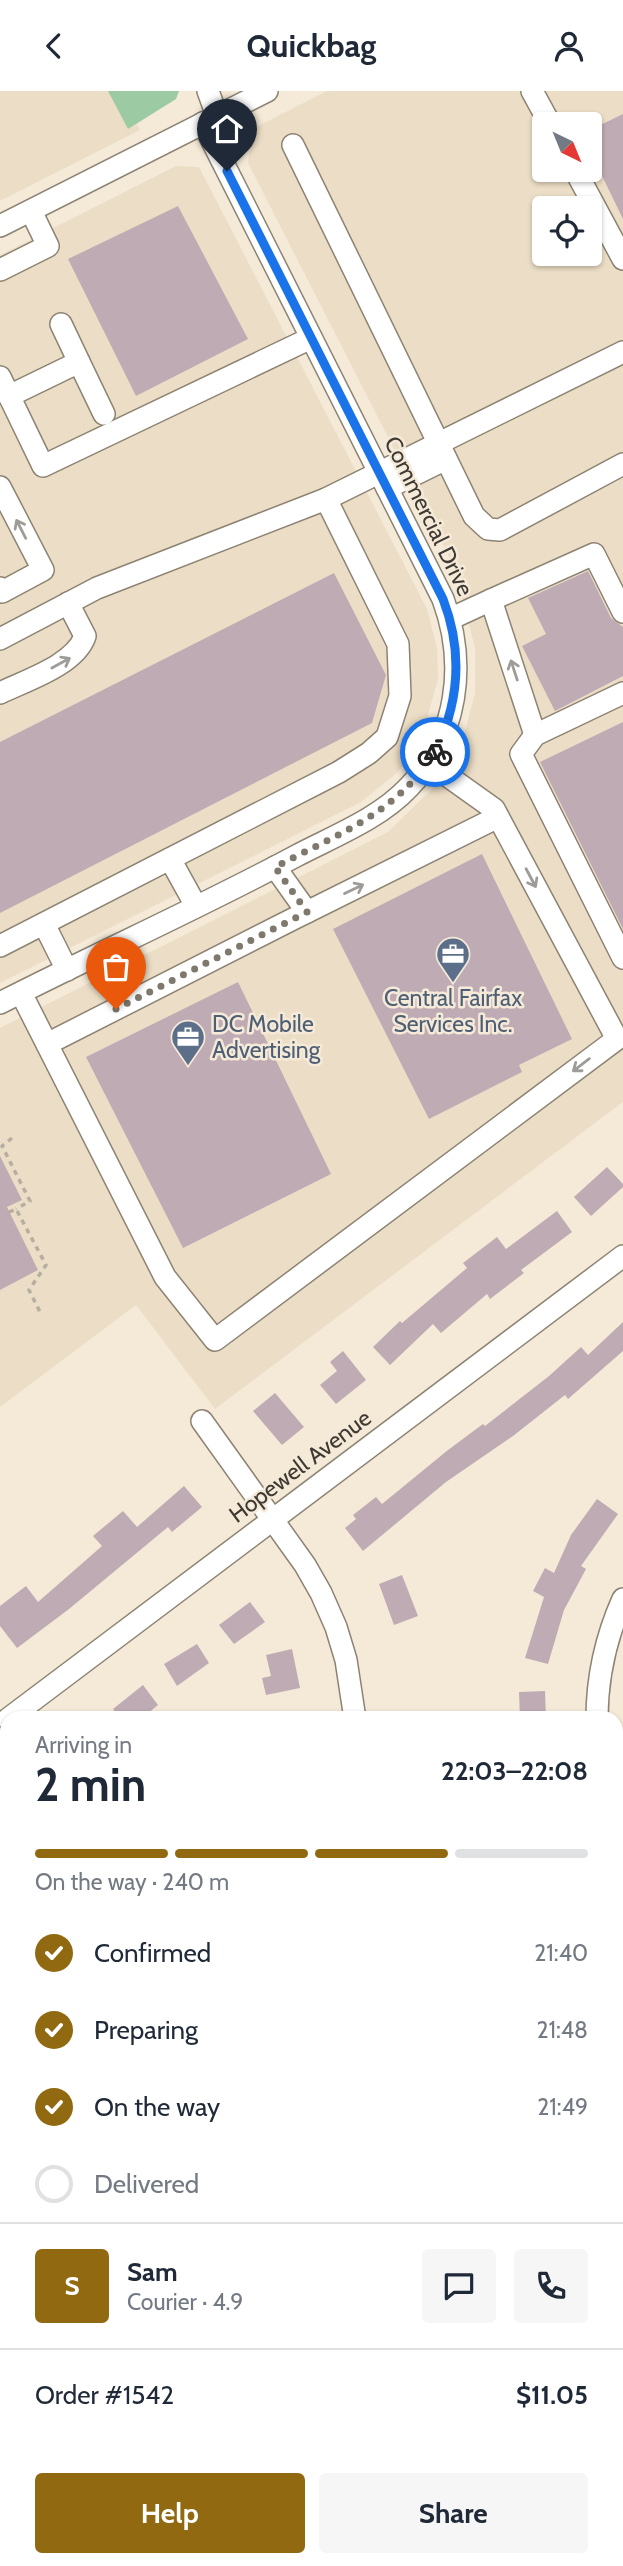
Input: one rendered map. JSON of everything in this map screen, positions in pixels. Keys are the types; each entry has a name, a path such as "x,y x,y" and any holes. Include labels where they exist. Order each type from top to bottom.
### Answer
{"street":[{"name":"Commercial Drive","path":"0,1003 275,867 387,806 408,788 428,762 444,732 456,688 456,645 443,599 311,338 210,120 208,91"},
{"path":"0,226 267,91"},
{"path":"532,91 543,112"},
{"path":"293,145 474,516 488,529 500,530 623,464"},
{"path":"581,182 623,259"},
{"path":"0,270 47,246 30,211"},
{"path":"61,324 104,414"},
{"path":"79,362 5,387 43,466 311,338"},
{"path":"0,639 97,588 326,499 383,481 623,352"},
{"path":"0,487 43,571 2,592 0,588"},
{"path":"0,946 339,772 369,753 387,737 400,696 398,644 326,499"},
{"path":"450,619 594,554 623,612"},
{"path":"491,600 535,735"},
{"path":"0,694 68,660 81,649 85,636 68,603"},
{"path":"623,693 535,735 521,754 623,958"},
{"path":"21,993 165,1277 215,1341 617,1039 494,809 428,762"},
{"path":"47,1044 498,817"},
{"path":"170,859 196,907"},
{"path":"275,867 300,915"},
{"path":"44,924 67,970"},
{"name":"Hopewell Avenue","path":"19,1711 623,1256"},
{"path":"202,1421 310,1574 337,1627 346,1660 354,1711"},
{"path":"597,1711 599,1681 606,1646 623,1599"}],"path":[{"path":"9,1213 30,1201 2,1146 12,1138"},
{"path":"9,1174 15,1171"},
{"path":"16,1209 46,1265 29,1290 40,1312"}],"shaded area":[{"path":"0,91 119,91 140,130 0,201"},
{"path":"327,91 623,91 623,1102 215,1409 136,1305 0,1407 0,1028 388,832 441,780 463,739 475,693 475,647 459,586 463,584 248,163 252,129"},
{"path":"176,166 199,167 427,609 437,648 438,679 421,740 398,772 361,802 0,983 0,255"}],"green space":[{"path":"108,91 179,91 176,99 128,129"}],"building":[{"path":"623,114 623,219 602,176 602,124"},
{"path":"178,206 248,339 136,396 68,259"},
{"path":"588,571 611,618 623,627 623,676 555,711 522,646 546,634 528,598"},
{"path":"334,573 386,675 372,723 0,913 0,742"},
{"path":"623,722 623,929 540,762"},
{"name":"Central Fairfax Services Inc.","path":"482,854 572,1039 519,1065 522,1072 429,1119 333,929"},
{"path":"238,982 331,1174 183,1248 86,1057"},
{"path":"0,1156 22,1200 7,1207 38,1270 0,1290"},
{"path":"607,1167 623,1187 591,1216 574,1197"},
{"path":"557,1211 572,1232 521,1270 524,1273 490,1299 487,1294 441,1333 433,1324 390,1365 373,1347 400,1321 402,1323 467,1268 463,1263 497,1237 506,1249"},
{"path":"623,1322 623,1351 568,1399 565,1395 513,1436 446,1482 363,1551 345,1528 356,1519 353,1515 376,1497 382,1504 448,1450 483,1424 485,1426 549,1376 581,1347 588,1355"},
{"path":"343,1351 366,1380 336,1404 320,1385 337,1371 330,1362"},
{"path":"275,1393 304,1427 282,1445 253,1411"},
{"path":"184,1486 202,1507 172,1532 168,1527 17,1648 0,1626 0,1606 26,1586 38,1602 102,1546 93,1536 123,1511 137,1527"},
{"path":"597,1499 618,1514 581,1566 586,1569 564,1610 548,1664 525,1658 544,1597 533,1591 545,1568 554,1573 571,1535"},
{"path":"402,1575 418,1616 394,1625 379,1584"},
{"path":"250,1602 265,1622 234,1644 219,1625"},
{"path":"197,1644 209,1663 177,1686 164,1664"},
{"path":"292,1649 300,1688 266,1695 262,1678 271,1676 266,1655"},
{"path":"143,1685 158,1705 151,1711 113,1709"},
{"path":"545,1691 546,1711 520,1711 519,1692"}],"way so far":[{"path":"116,1009 307,912 275,867 387,806 408,788 435,752"}],"place":[{"name":"Central Fairfax Services Inc.","path":"453,984"},
{"name":"DC Mobile Advertising","path":"188,1067"}],"route":[{"path":"227,171 443,599 456,645 456,688 452,709 435,752"}]}
